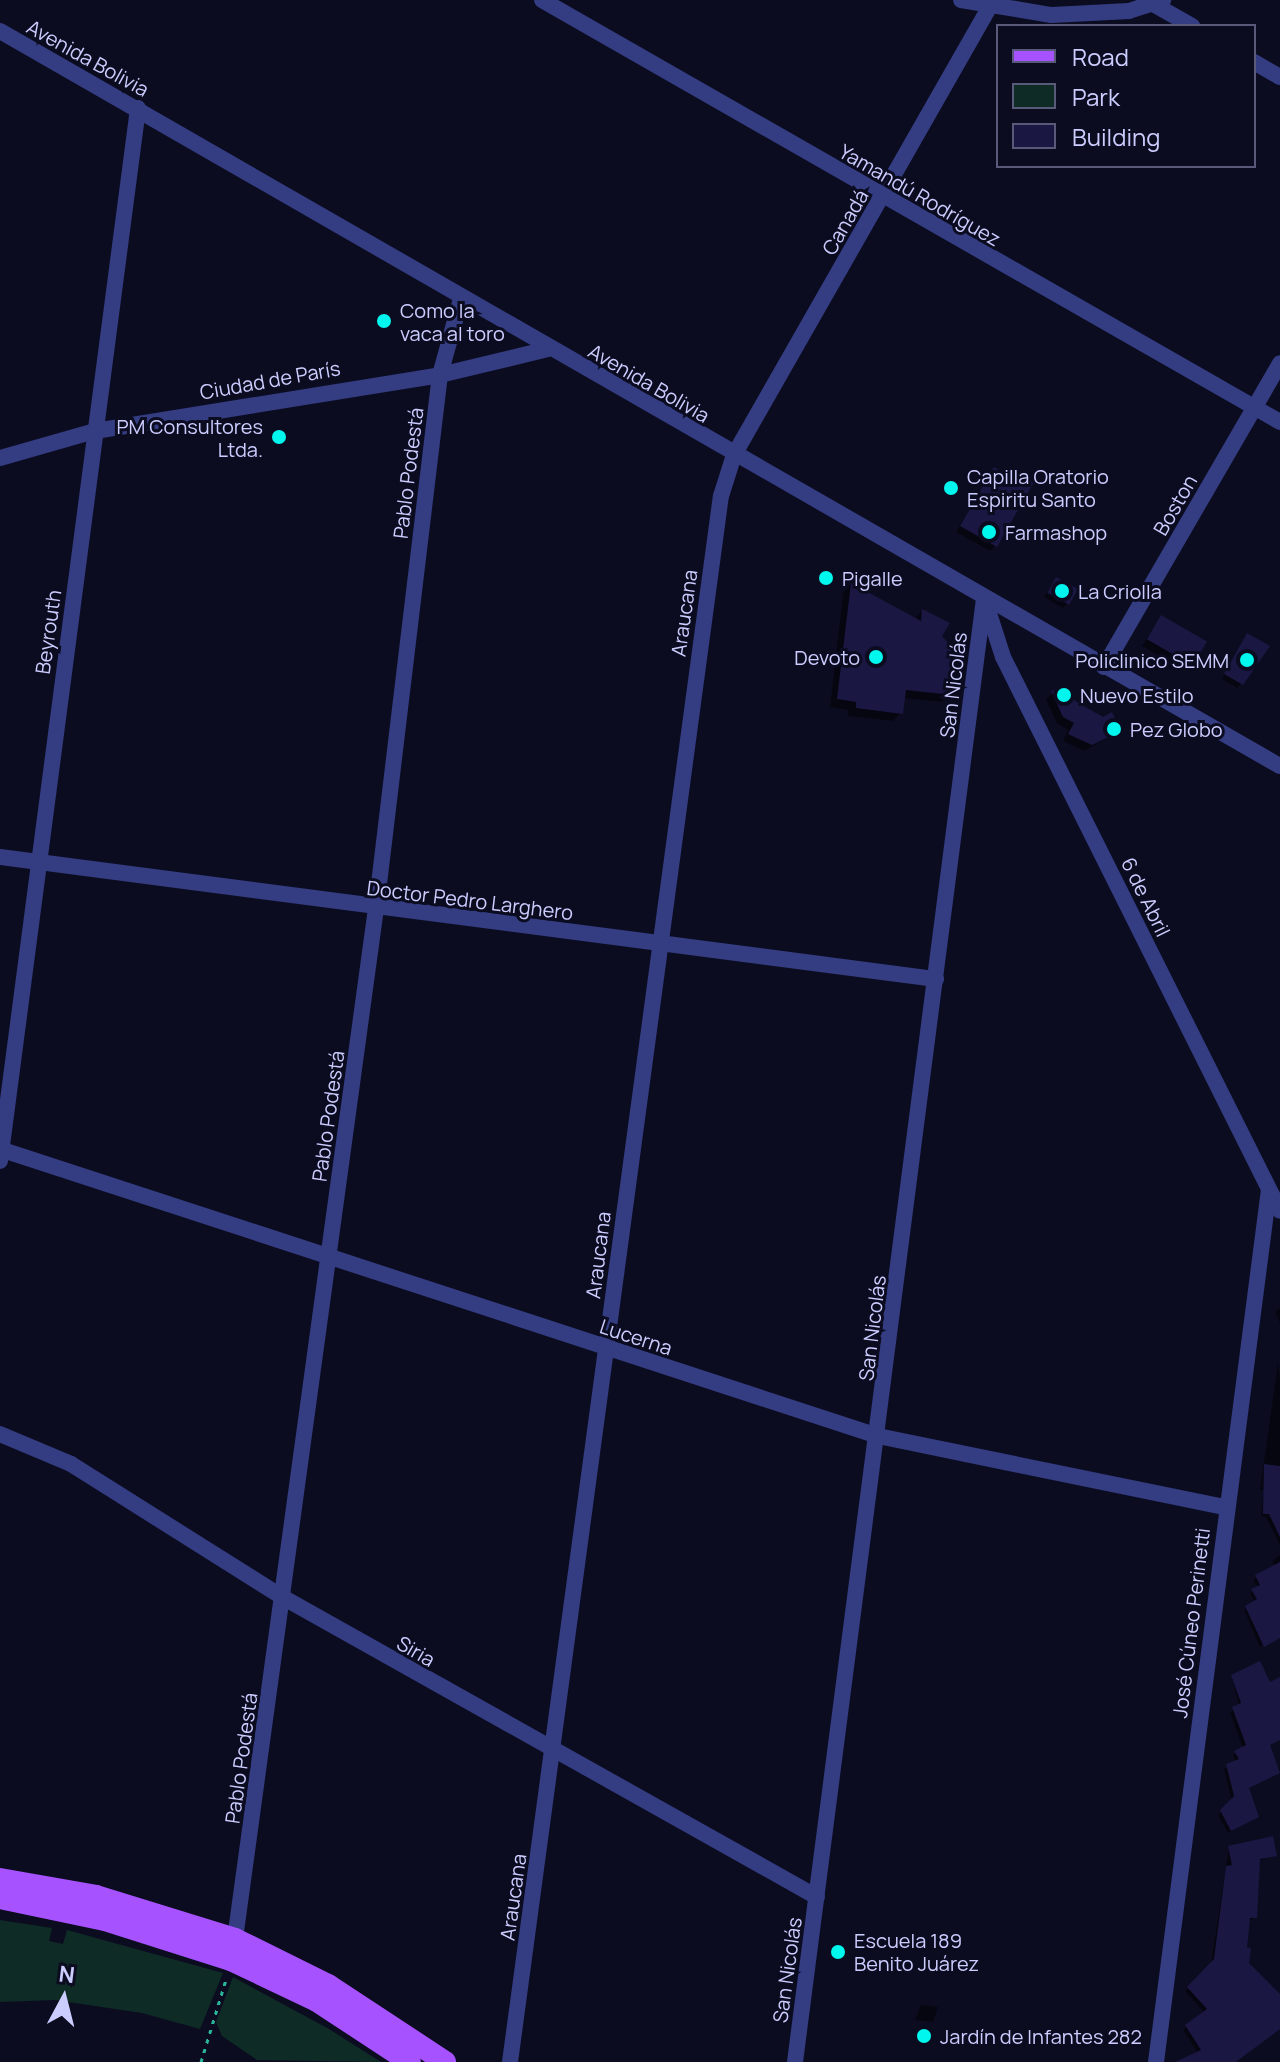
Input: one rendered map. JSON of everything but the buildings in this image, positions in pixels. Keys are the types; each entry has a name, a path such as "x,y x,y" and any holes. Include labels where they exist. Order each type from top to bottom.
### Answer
{"main road":[{"path":"0,1879 153,1911 233,1949 328,1985 445,2062"},
{"path":"0,1898 233,1949 410,2062"}],"street":[{"name":"Yamandú Rodríguez","path":"542,0 1280,422"},
{"path":"961,0 989,8 1052,15 1159,2 1189,24"},
{"name":"Canadá","path":"734,455 989,8"},
{"name":"Avenida Bolivia","path":"0,31 138,108 548,349 1280,766"},
{"path":"1256,63 1280,77"},
{"name":"Beyrouth","path":"0,1153 138,108"},
{"name":"Pablo Podestá","path":"233,1949 284,1598 376,909 440,375 461,299"},
{"name":"Ciudad de París","path":"0,458 95,431 440,375 548,349"},
{"name":"Boston","path":"1104,667 1280,363"},
{"name":"Araucana","path":"510,2062 721,496 734,455"},
{"name":"San Nicolás","path":"795,2062 984,598"},
{"name":"6 de Abril","path":"984,598 1003,657 1276,1189 1280,1211"},
{"name":"Doctor Pedro Larghero","path":"0,857 376,909 936,979"},
{"name":"Lucerna","path":"0,1153 878,1436 1225,1507"},
{"name":"José Cúneo Perinetti","path":"1156,2062 1225,1507 1276,1189"},
{"name":"Siria","path":"0,1434 71,1464 284,1598 552,1753 817,1897"}],"path":[{"path":"201,2062 233,1949"}],"green space":[{"path":"0,1920 52,1928 49,1941 63,1944 67,1930 223,1973 200,2029 142,2013 55,2000 0,2002"},
{"path":"233,1977 329,2029 381,2062 257,2060 222,2036 216,2022"}],"place":[{"name":"Como la vaca al toro","path":"384,321"},
{"name":"PM Consultores Ltda.","path":"279,437"},
{"name":"Capilla Oratorio Espiritu Santo","path":"951,488"},
{"name":"Farmashop","path":"989,532"},
{"name":"Pigalle","path":"826,578"},
{"name":"La Criolla","path":"1062,591"},
{"name":"Devoto","path":"876,657"},
{"name":"Policlinico SEMM","path":"1247,660"},
{"name":"Nuevo Estilo","path":"1064,695"},
{"name":"Pez Globo","path":"1114,729"},
{"name":"Escuela 189 Benito Juárez","path":"838,1952"},
{"name":"Jardín de Infantes 282","path":"924,2036"}]}
